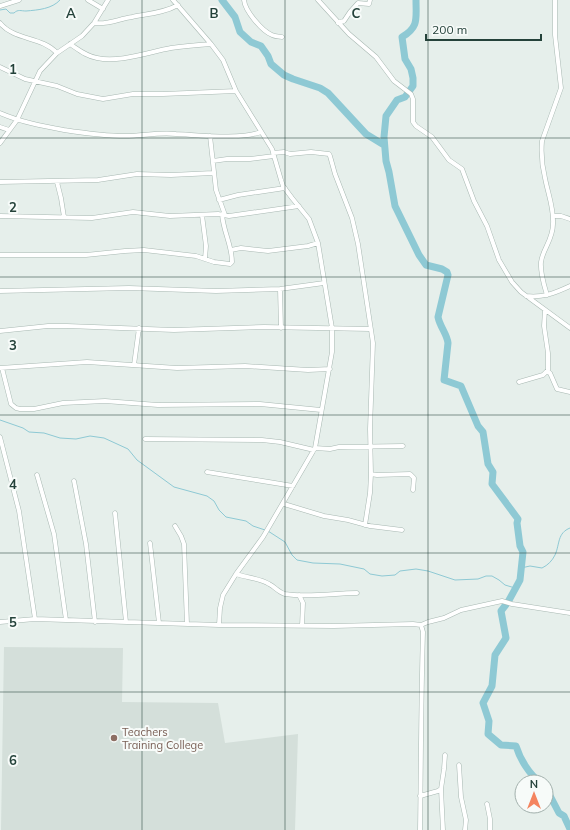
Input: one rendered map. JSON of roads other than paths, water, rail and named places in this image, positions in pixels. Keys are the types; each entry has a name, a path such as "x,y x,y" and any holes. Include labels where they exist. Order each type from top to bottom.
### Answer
{"street":[{"path":"0,6 19,0"},
{"path":"88,0 103,9"},
{"path":"0,143 17,120 29,97 34,82 45,65 57,53 79,39 94,23 108,0"},
{"path":"173,0 223,60 236,91 274,154 281,180 285,188 309,219 318,243 332,328 330,369 321,410 315,449 284,504 255,550 236,574 221,602 219,625"},
{"path":"244,0 248,12 258,23 272,35 282,37"},
{"path":"318,0 338,23 376,57 394,81 411,94 413,99 413,122 416,126 432,137 449,160 462,169 474,201 487,226 503,269 516,287 570,328"},
{"path":"338,23 344,22 358,3 369,4 370,0"},
{"path":"548,295 542,277 541,261 552,234 553,216 551,198 544,176 541,150 542,141 561,88 555,35 555,0"},
{"path":"94,23 109,23 170,10 178,5"},
{"path":"0,23 12,34 46,44 57,53"},
{"path":"70,44 92,57 106,59 122,58 172,48 211,44"},
{"path":"0,67 34,82 57,86 77,94 103,99 132,94 236,91"},
{"path":"0,113 17,120 43,126 92,134 125,136 166,133 230,136 261,132"},
{"path":"0,127 9,130"},
{"path":"0,255 86,255 126,250 144,250 183,254 214,262 232,263 233,260 231,250 222,222 223,215 213,173 210,136"},
{"path":"213,161 227,159 250,159 284,152 290,154 311,152 329,154 330,156 335,174 352,218 357,238 373,343 370,446 371,474 370,493 365,525"},
{"path":"0,182 107,180 137,174 171,175 213,173"},
{"path":"57,182 64,217"},
{"path":"219,200 238,195 285,188"},
{"path":"0,216 92,218 133,212 170,216 233,216 299,206"},
{"path":"202,215 206,246 204,259"},
{"path":"553,216 561,216 570,219"},
{"path":"231,250 241,248 268,251 308,246 318,243"},
{"path":"0,291 129,288 216,291 280,288 324,283"},
{"path":"526,296 540,297 560,292 570,286"},
{"path":"280,288 281,328"},
{"path":"545,310 544,326 548,353 547,372"},
{"path":"0,331 48,326 183,330 259,327 370,329"},
{"path":"134,365 139,328"},
{"path":"321,410 260,404 158,405 105,401 63,403 34,409 20,409 11,404 1,368 74,362 177,368 245,366 308,370 330,369"},
{"path":"519,382 547,372"},
{"path":"547,372 550,373 557,389 570,392"},
{"path":"0,437 19,511 35,619"},
{"path":"145,439 262,440 315,449 403,446"},
{"path":"207,472 293,486"},
{"path":"371,474 410,474 414,478 413,490"},
{"path":"37,475 54,534 66,620"},
{"path":"74,481 86,544 95,622"},
{"path":"284,504 320,515 365,525 402,530"},
{"path":"115,513 126,622"},
{"path":"175,526 184,544 187,624"},
{"path":"150,543 159,623"},
{"path":"236,574 264,581 281,593 299,595 357,593"},
{"path":"299,595 302,603 302,626"},
{"path":"0,622 35,619 219,625 421,625 444,618 461,610 502,601 512,604 570,613"},
{"path":"420,830 423,632 421,625"},
{"path":"443,830 441,789 445,755"},
{"path":"459,765 461,797 466,820 465,830"},
{"path":"420,796 441,789"},
{"path":"487,804 491,830"}],"waterway":[{"path":"0,10 6,9 10,13 14,13 18,11 40,9 49,7 60,0"},
{"path":"222,0 235,17 240,32 251,42 261,46 268,56 271,64 284,75 320,88 328,93 366,134 384,145"},
{"path":"416,0 416,17 414,26 402,37 405,59 411,69 413,86 405,97 397,100 386,116 384,137 386,161 395,206 419,255 426,265 442,269 447,272 448,275 438,317 448,343 444,380 461,386 478,426 483,432 488,464 493,472 492,484 518,519 517,523 520,546 523,552 520,580 508,602 501,611 506,638 495,655 492,686 483,703 489,721 488,734 501,745 516,746 525,766 531,774"},
{"path":"0,420 23,428 29,432 44,433 60,438 76,439 90,436 104,438 128,449 137,460 174,487 207,496 214,501 219,510 226,517 246,521 253,526 265,530"},
{"path":"521,568 530,566 542,568 548,564 557,551 561,536 570,528"},
{"path":"268,531 285,542 292,555 297,560 313,563 340,564 364,569 370,574 382,576 395,575 400,571 416,569 428,571 455,580 478,579 486,576 492,576 505,585 515,588"},
{"path":"554,803 559,813 564,816 570,829"}],"place":[{"name":"Teachers Training College","path":"114,738"}]}
